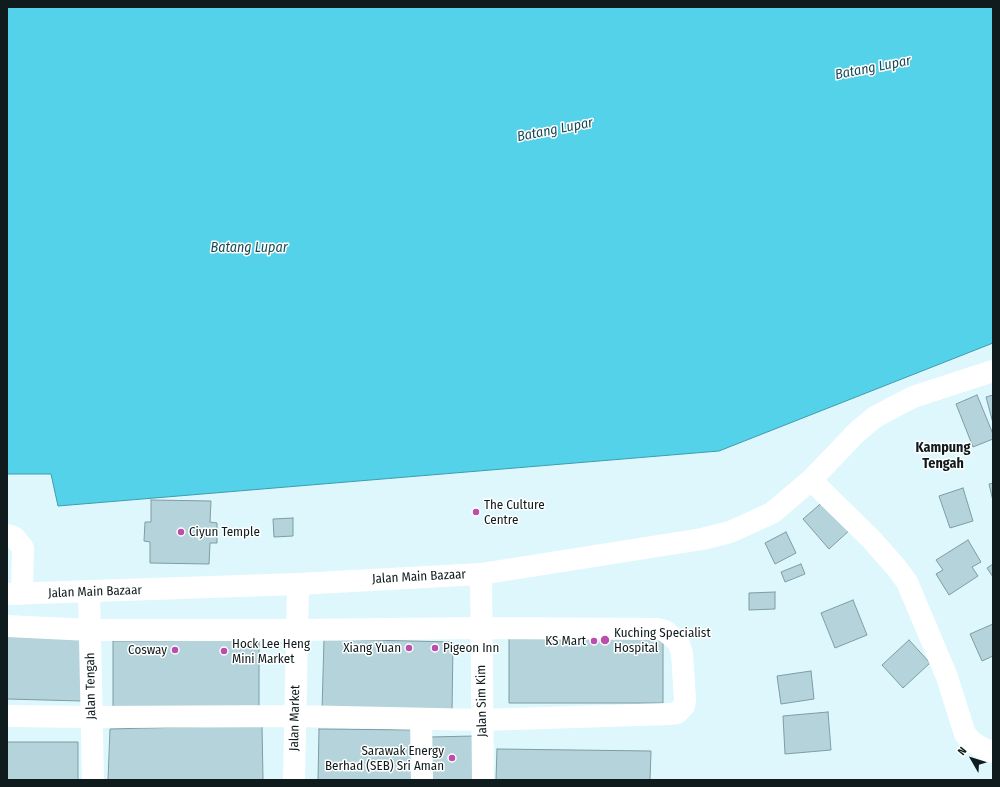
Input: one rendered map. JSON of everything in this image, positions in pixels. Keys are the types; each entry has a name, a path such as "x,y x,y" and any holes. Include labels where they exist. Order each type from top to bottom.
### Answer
{"street":[{"name":"Jalan Main Bazaar","path":"15,594 298,584 481,574 702,539 730,532 772,513 811,480 841,447 875,418 913,397 993,370"},
{"path":"811,480 872,540 907,582 947,677 965,734 972,742 993,752"},
{"path":"7,535 14,537 23,548 15,594"},
{"name":"Jalan Sim Kim","path":"481,574 482,780"},
{"name":"Jalan Market","path":"294,780 298,584"},
{"name":"Jalan Tengah","path":"89,592 93,780"},
{"path":"7,626 90,630 481,628 646,629 665,631 679,644 682,653 685,700 684,706 677,713 670,714 482,720 295,716 7,716"},
{"path":"421,719 422,780"}],"water":[{"name":"Batang Lupar","path":"7,7 993,7 993,343 719,451 58,506 51,474 7,474"}],"building":[{"path":"977,395 993,434 993,439 973,447 956,404"},
{"path":"993,395 993,423 986,397"},
{"path":"993,483 993,501 989,484"},
{"path":"963,488 973,521 950,528 939,496"},
{"path":"826,499 852,528 829,549 803,519"},
{"path":"151,500 211,501 210,522 217,523 217,543 210,543 209,564 150,563 150,542 144,541 145,522 151,522"},
{"path":"293,518 293,536 274,537 273,519"},
{"path":"786,532 796,553 775,564 765,543"},
{"path":"968,540 981,562 972,567 978,576 949,595 936,574 943,570 936,560"},
{"path":"801,564 805,574 785,582 781,572"},
{"path":"993,564 993,577 987,568"},
{"path":"775,592 775,609 749,610 749,593"},
{"path":"853,600 867,635 835,648 821,613"},
{"path":"993,624 993,656 982,661 970,634"},
{"path":"7,635 84,637 82,701 7,699"},
{"path":"509,637 663,637 663,703 509,703"},
{"path":"324,639 453,642 452,713 322,711"},
{"path":"259,640 259,709 113,710 113,641"},
{"path":"909,640 930,663 903,688 882,665"},
{"path":"811,671 814,699 781,704 777,676"},
{"path":"828,712 831,750 785,754 783,716"},
{"path":"262,725 263,780 108,780 110,729"},
{"path":"319,729 415,730 414,780 318,780"},
{"name":"Sarawak Energy Berhad (SEB) Sri Aman","path":"475,736 475,780 429,780 429,737"},
{"path":"7,742 78,742 78,780 7,780"},
{"path":"497,749 651,751 650,780 496,780"}],"place":[{"name":"The Culture Centre","path":"476,512"},
{"name":"Ciyun Temple","path":"181,532"},
{"name":"Kuching Specialist Hospital","path":"605,640"},
{"name":"KS Mart","path":"594,641"},
{"name":"Xiang Yuan","path":"409,648"},
{"name":"Pigeon Inn","path":"435,648"},
{"name":"Cosway","path":"175,650"},
{"name":"Hock Lee Heng Mini Market","path":"224,651"},
{"name":"Sarawak Energy Berhad (SEB) Sri Aman","path":"452,758"}],"district":[{"name":"Kampung Tengah","path":"943,456"}]}
